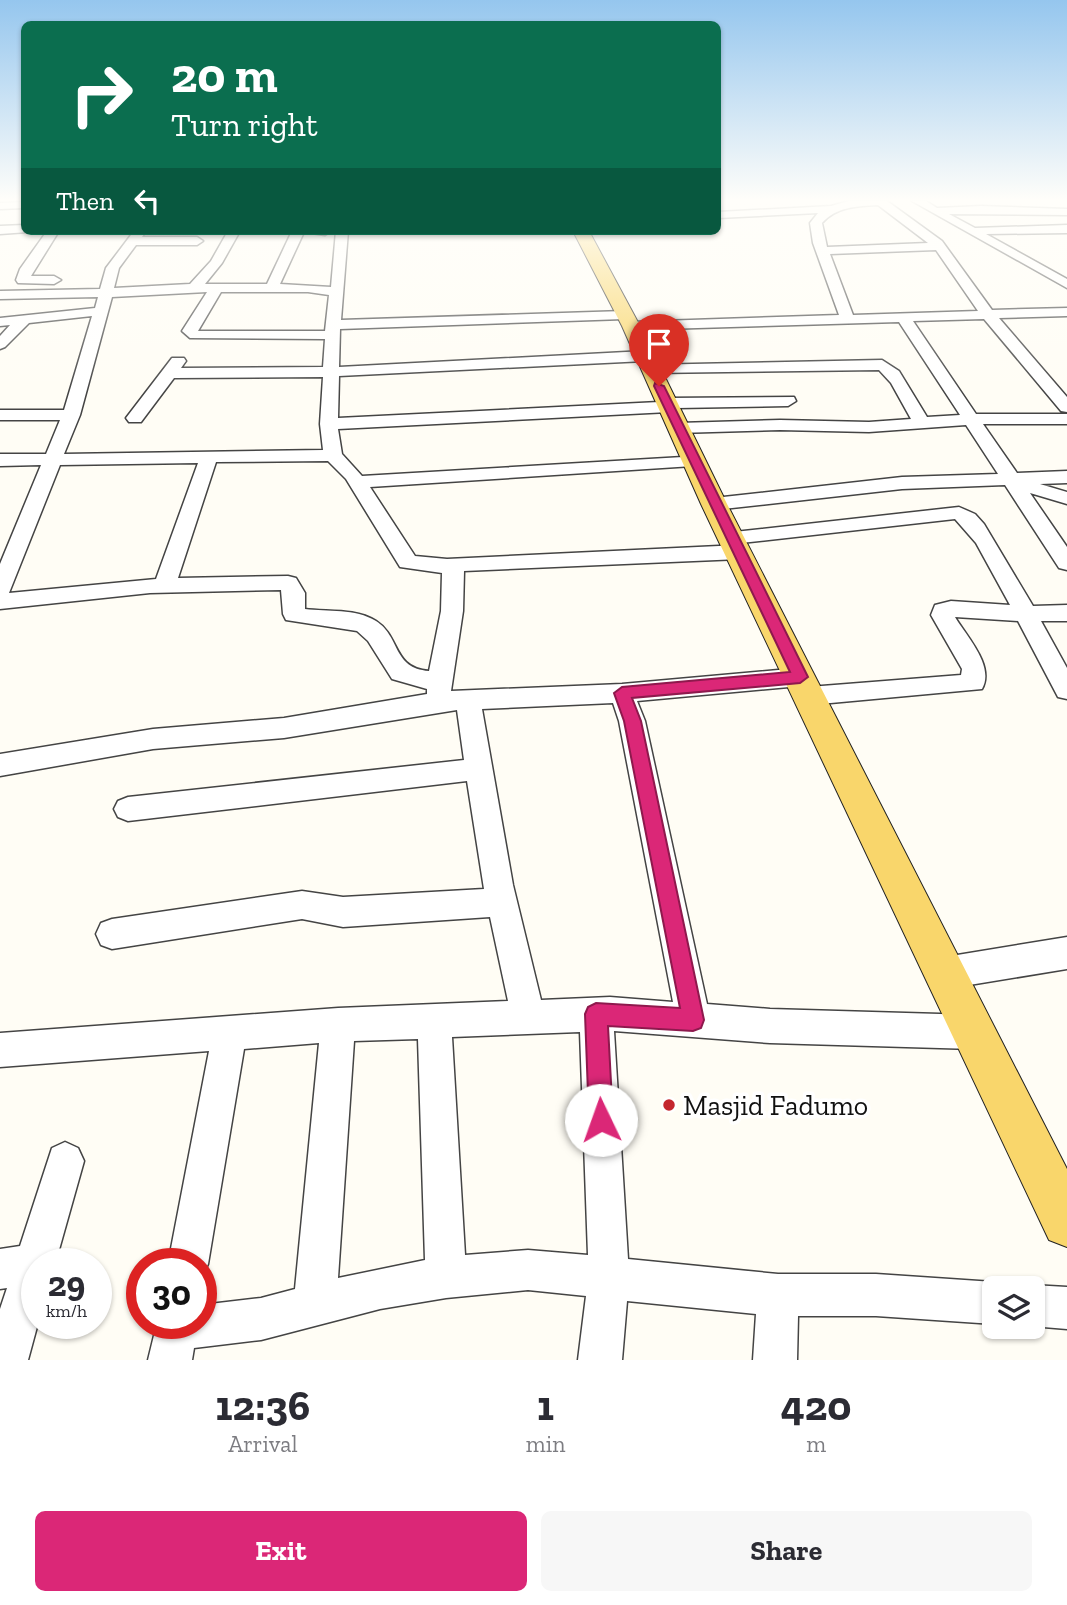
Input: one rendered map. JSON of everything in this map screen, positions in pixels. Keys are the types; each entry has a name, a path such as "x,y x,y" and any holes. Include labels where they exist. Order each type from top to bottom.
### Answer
{"main road":[{"path":"599,264 1067,1222"}],"street":[{"path":"30,264 23,280 73,279"},
{"path":"0,590 10,539 51,461 71,415 102,311 105,283 115,264"},
{"path":"191,294 216,264"},
{"path":"272,287 282,264"},
{"path":"339,264 329,424 334,455 357,482 408,562 452,565 736,545 959,513 970,519 984,538 1067,690"},
{"path":"827,264 848,320"},
{"path":"953,264 987,313 1067,407"},
{"path":"1032,264 1067,284"},
{"path":"0,295 105,283 191,294 209,300 336,298"},
{"path":"191,294 217,287 272,287 336,298"},
{"path":"217,287 190,331 194,335 627,321 848,320 1067,312"},
{"path":"0,322 23,321 60,313 102,311"},
{"path":"904,318 1067,563"},
{"path":"0,344 23,321"},
{"path":"135,418 181,358"},
{"path":"167,373 331,372 648,362 883,365 896,377 922,423"},
{"path":"1038,373 1058,373"},
{"path":"329,424 788,401"},
{"path":"0,415 71,415"},
{"path":"678,428 780,425 869,427 972,419 1067,419"},
{"path":"0,460 334,455"},
{"path":"164,586 209,457"},
{"path":"357,482 693,460"},
{"path":"714,504 902,483 1067,477"},
{"path":"1013,480 1067,498"},
{"path":"452,565 455,573 449,694 479,769 501,902 529,1018"},
{"path":"0,601 164,586 288,583 294,593 294,614 359,623 369,627 380,639 400,672 449,694"},
{"path":"0,765 153,739 284,728 449,694 622,693 973,683 974,669 942,615 943,610 1067,613"},
{"path":"622,693 632,721 693,1020"},
{"path":"128,808 479,769"},
{"path":"112,934 302,905 343,912 501,902"},
{"path":"945,973 1067,953"},
{"path":"596,1014 609,1278 600,1360"},
{"path":"0,1050 17,1046 338,1025 596,1014 770,1026 974,1032"},
{"path":"434,1023 446,1277"},
{"path":"315,1303 338,1025"},
{"path":"191,1248 229,1034"},
{"path":"6,1360 17,1266 65,1161"},
{"path":"217,1328 315,1303 446,1277 528,1270 778,1295 876,1296 982,1302"},
{"path":"775,1360 778,1295"},
{"path":"1045,1307 1067,1308"}],"place":[{"name":"Masjid Fadumo","path":"669,1105"}],"route":[{"path":"601,1120 596,1014 693,1020 632,721 622,693 800,677 659,386"}]}
